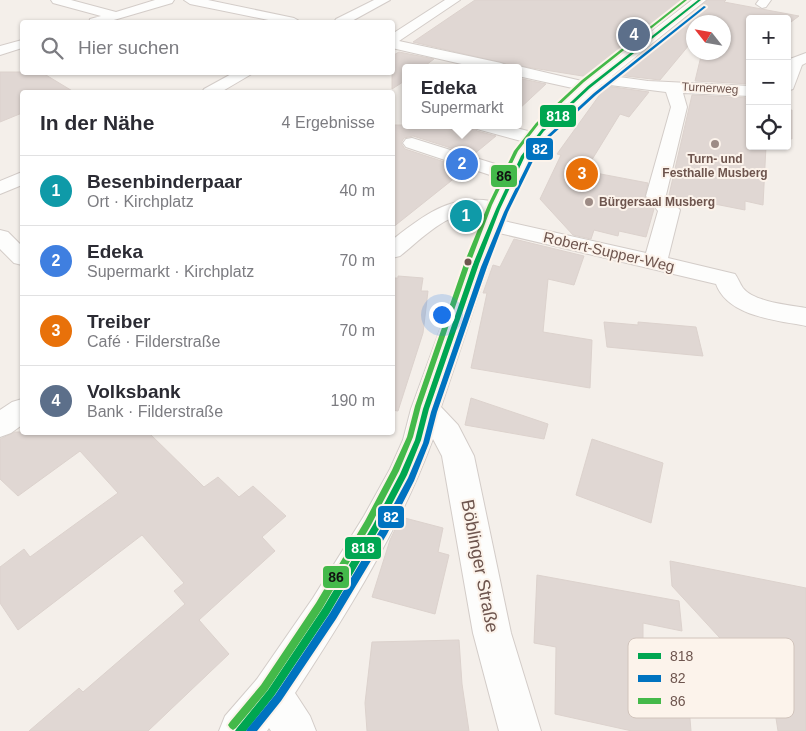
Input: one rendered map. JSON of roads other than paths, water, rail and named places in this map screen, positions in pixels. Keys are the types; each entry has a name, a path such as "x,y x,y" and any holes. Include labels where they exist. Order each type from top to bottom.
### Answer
{"street":[{"path":"57,0 118,16"},
{"path":"103,20 168,0"},
{"path":"190,0 285,20"},
{"path":"345,20 384,0"},
{"path":"395,38 454,0"},
{"path":"240,731 271,693 326,611 376,527 403,475 418,440 426,409 476,264 523,156 536,138 593,83 700,0"},
{"path":"0,51 20,45"},
{"path":"395,45 483,64"},
{"path":"791,74 795,62 805,57"},
{"name":"Turnerweg","path":"522,73 593,83 746,90"},
{"path":"214,90 242,75"},
{"name":"Turnerweg","path":"655,262 669,210 656,196 679,107 671,87"},
{"path":"499,129 536,138"},
{"path":"412,142 513,176"},
{"path":"0,188 20,179"},
{"name":"Robert-Supper-Weg","path":"395,249 448,209 483,205 495,217 655,262 727,279 731,291 742,300 806,317"},
{"path":"0,237 20,256"},
{"name":"Böblinger Straße","path":"426,409 447,434 458,456 492,632 520,731"},
{"path":"0,425 20,411"},
{"path":"271,693 295,731"}],"place":[{"name":"Volksbank","path":"634,35"},
{"name":"Turn- und Festhalle Musberg","path":"715,144"},
{"name":"Edeka","path":"462,164"},
{"name":"Treiber","path":"582,174"},
{"name":"Bürgersaal Musberg","path":"589,202"},
{"name":"Besenbinderpaar","path":"466,216"}]}
